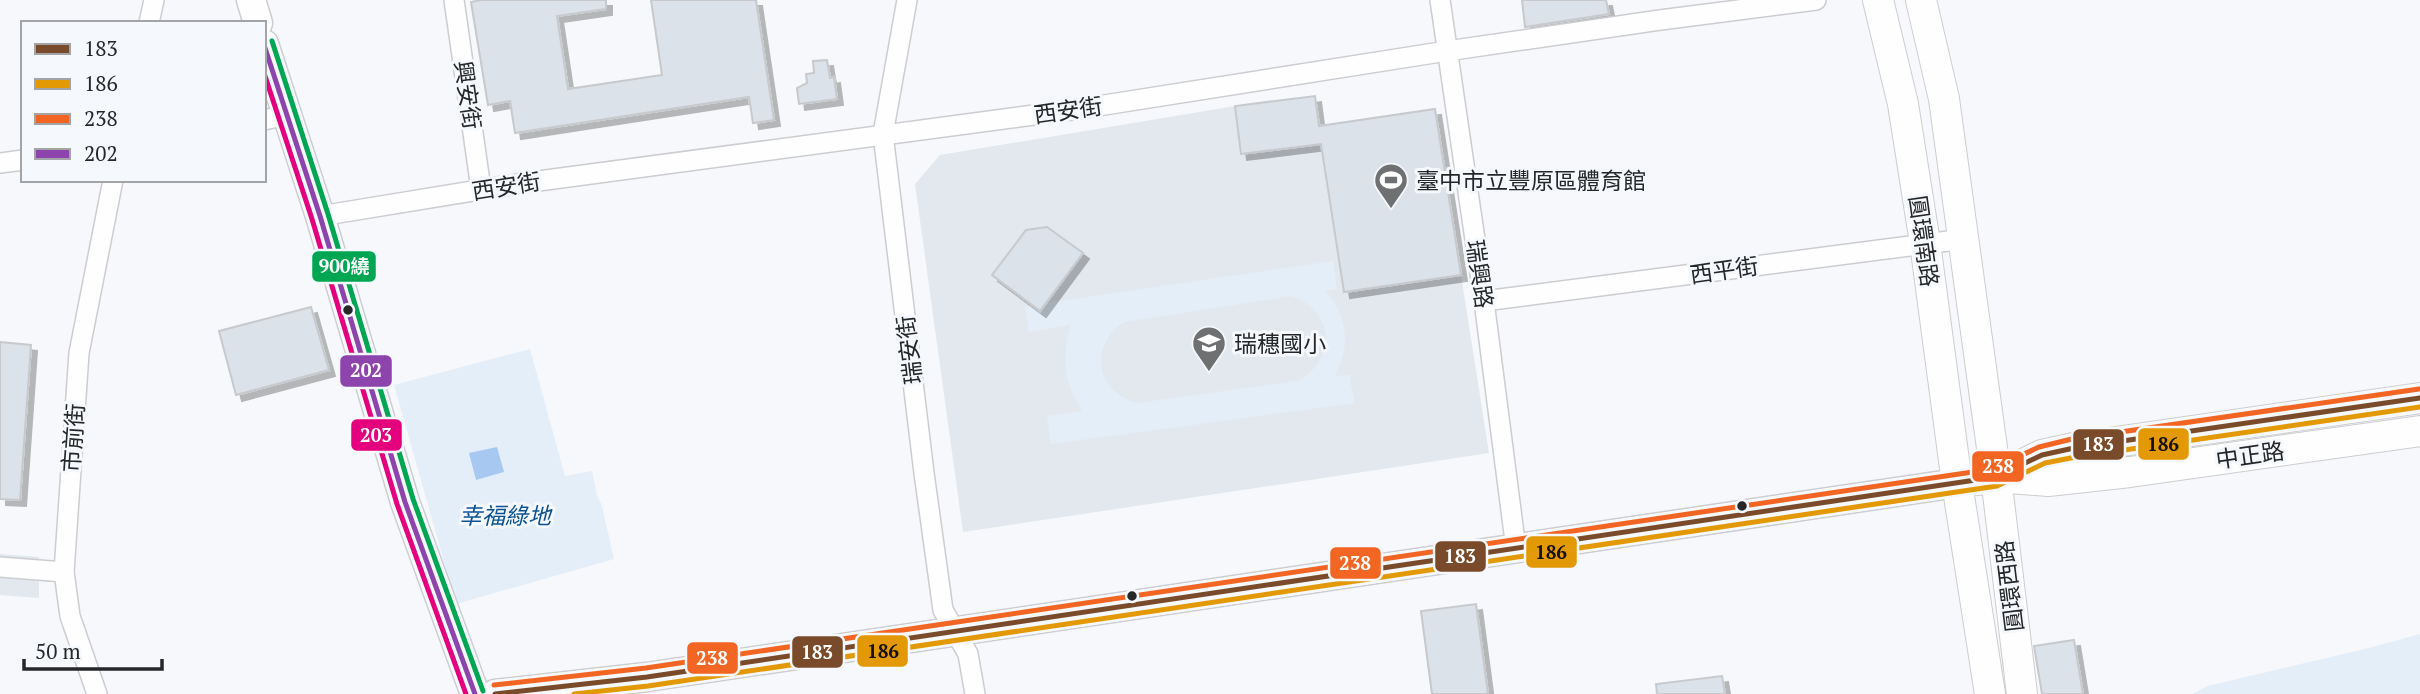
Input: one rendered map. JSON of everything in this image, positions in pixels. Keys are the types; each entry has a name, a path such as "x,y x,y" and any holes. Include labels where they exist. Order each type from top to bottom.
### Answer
{"main road":[{"name":"圓環南路","path":"1878,0 1903,104 1925,243 1957,483"},
{"name":"圓環南路","path":"1921,0 1944,99 1996,477"},
{"name":"中正路","path":"1996,477 2042,455 2074,448 2420,398"},
{"name":"中正路","path":"1957,483 1996,477 2048,481 2130,472 2420,431"},
{"name":"圓環西路","path":"1996,477 2022,694"},
{"name":"圓環西路","path":"1957,483 1990,694"}],"street":[{"path":"149,21 154,0"},
{"path":"251,0 257,21"},
{"name":"興安街","path":"454,0 481,189"},
{"name":"瑞安街","path":"907,0 883,134 943,610 968,654 975,694"},
{"name":"瑞興路","path":"1440,0 1484,301 1516,549"},
{"name":"西安街","path":"320,216 481,189 1079,109 1447,51 1816,0"},
{"path":"266,57 275,117 320,216 405,502 475,694"},
{"path":"0,163 21,160"},
{"name":"市前街","path":"97,694 69,616 64,572 79,353 113,182"},
{"name":"西平街","path":"1484,301 1964,239"},
{"name":"中正路","path":"495,694 647,677 1957,483"},
{"path":"0,566 64,572"}],"shaded area":[{"name":"瑞穗國小","path":"1235,106 1242,154 1321,144 1344,292 1461,275 1489,453 963,532 915,184 940,155"},
{"path":"0,554 39,557 39,598 0,595"}],"green space":[{"path":"1333,261 1337,289 1325,291 1339,311 1345,332 1343,354 1335,376 1349,375 1355,403 1051,444 1047,416 1082,411 1071,390 1066,370 1066,348 1071,325 1029,332 1025,306","holes":["1291,296 1316,312 1323,323 1325,348 1320,360 1298,381 1137,403 1112,389 1101,367 1105,343 1112,332 1124,322"]},
{"name":"幸福綠地","path":"530,349 565,476 592,471 614,559 456,604 394,385"},
{"path":"2420,634 2420,694 2192,694 2208,686"}],"water":[{"path":"497,447 504,472 476,480 469,453"}],"building":[{"path":"606,0 606,9 557,16 568,89 662,75 651,0 756,0 774,120 753,123 749,97 515,133 510,101 488,105 471,2"},
{"path":"1522,0 1606,0 1609,14 1525,27"},
{"path":"827,60 830,78 834,77 837,99 799,104 797,88 807,83 806,74 814,73 813,61"},
{"name":"臺中市立豐原區體育館","path":"1315,96 1319,126 1435,109 1461,275 1344,292 1321,144 1241,154 1235,106"},
{"path":"1047,227 1083,253 1040,311 992,275 1026,230"},
{"path":"311,307 329,370 236,395 219,331"},
{"path":"0,342 31,345 20,500 0,499"},
{"path":"1476,604 1488,694 1432,694 1421,611"},
{"path":"2074,640 2083,694 2042,694 2034,646"},
{"path":"1722,676 1725,694 1657,694 1656,684"}],"transit line":[{"name":"900繞","path":"272,41 328,214 413,499 483,691"},
{"name":"202","path":"266,51 320,216 405,502 475,694"},
{"name":"203","path":"266,79 312,219 397,504 466,694"},
{"name":"238","path":"494,685 646,668 1993,469 2039,447 2072,439 2419,389"},
{"name":"183","path":"495,694 647,677 1996,477 2042,455 2074,448 2420,398"},
{"name":"186","path":"574,694 648,686 1997,486 2045,463 2076,457 2420,407"}],"place":[{"name":"臺中市立豐原區體育館","path":"1391,210"},
{"name":"瑞穗國小","path":"1209,373"}]}
